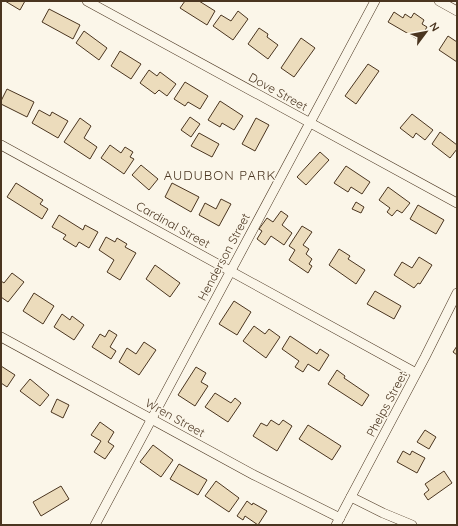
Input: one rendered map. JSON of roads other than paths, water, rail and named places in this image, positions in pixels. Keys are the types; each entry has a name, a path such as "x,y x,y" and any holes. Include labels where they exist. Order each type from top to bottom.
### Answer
{"street":[{"name":"Dove Street","path":"87,1 457,203"},
{"name":"Henderson Street","path":"94,525 375,1"},
{"path":"438,1 457,11"},
{"name":"Cardinal Street","path":"1,145 416,373"},
{"name":"Phelps Street","path":"338,522 457,294"},
{"name":"Wren Street","path":"1,337 338,522"},
{"path":"351,497 412,525"}],"district":[{"name":"AUDUBON PARK","path":"220,175"}]}
